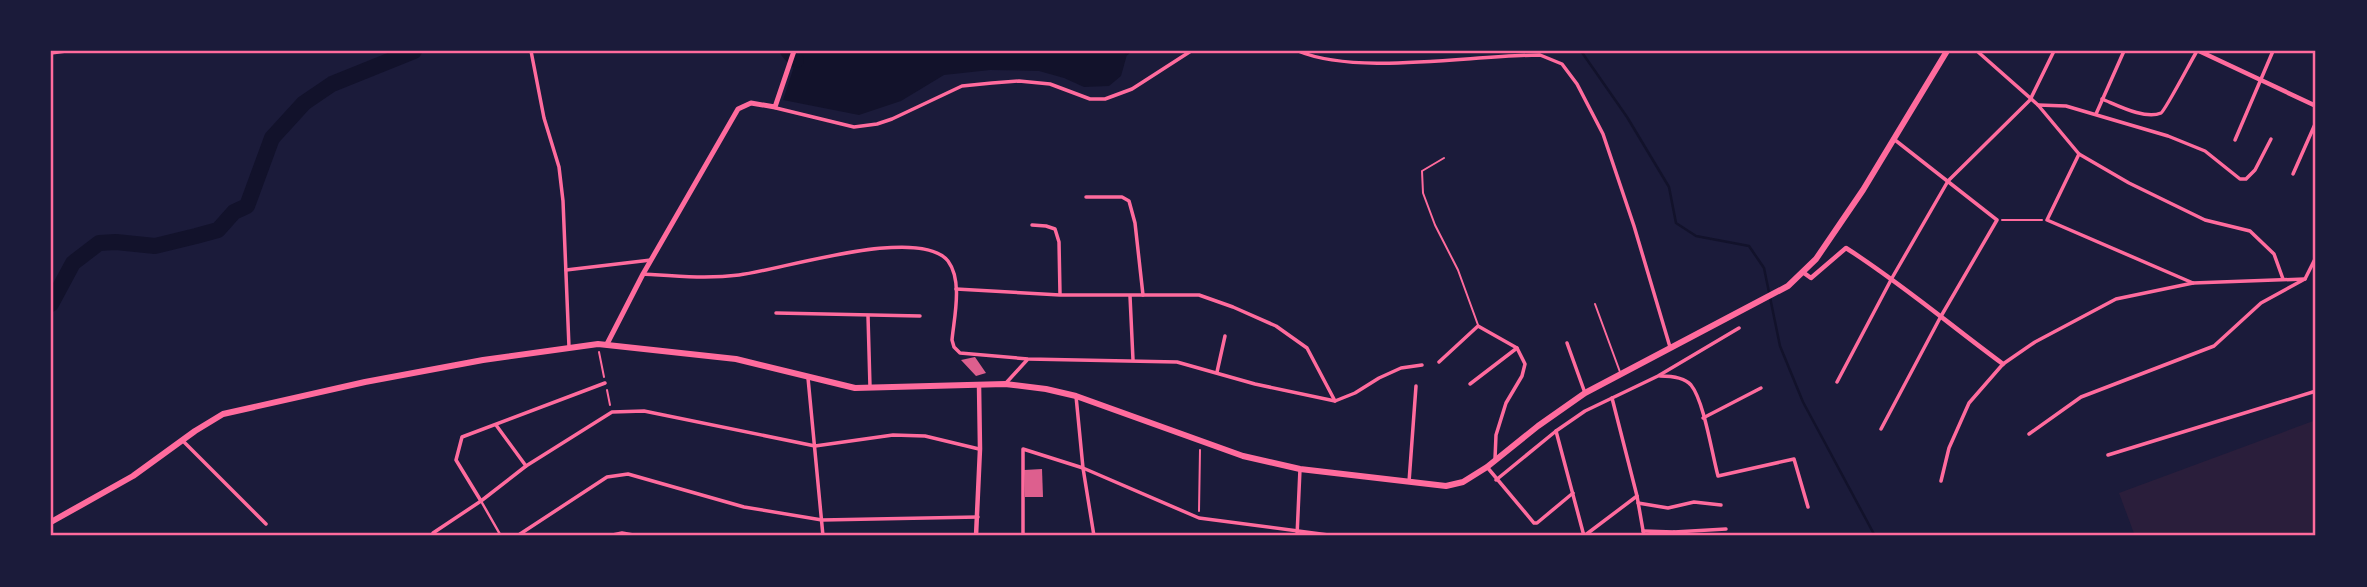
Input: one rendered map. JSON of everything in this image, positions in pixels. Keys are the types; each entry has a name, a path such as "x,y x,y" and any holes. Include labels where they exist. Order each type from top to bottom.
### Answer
{"main road":[{"path":"607,344 643,274 738,109 751,103 775,107 794,51"},
{"path":"51,522 133,475 223,414 365,382 483,360 607,344 736,359 840,386 870,389 1005,384 1046,389 1076,396 1243,456 1300,469 1446,486 1463,482 1585,393 1780,291 1804,273 1863,190 1947,51"}],"street":[{"path":"51,53 66,51"},
{"path":"531,51 544,118 559,167 569,347"},
{"path":"775,107 854,127 884,121 962,86 1019,82 1050,85 1090,99 1105,99 1132,89 1192,51"},
{"path":"1298,51 1339,61 1390,62 1540,55 1562,64 1577,84 1603,134 1670,348"},
{"path":"1978,51 2038,105 2079,154 2129,183 2205,220 2250,231 2274,254 2283,279"},
{"path":"1837,382 1892,278 1948,181 2030,100 2054,51"},
{"path":"2096,114 2124,51"},
{"path":"2102,100 2142,113 2159,114 2165,110 2177,84 2198,51 2316,106"},
{"path":"2235,140 2273,51"},
{"path":"2038,105 2066,106 2096,114 2205,150 2240,179 2246,179 2255,170 2271,139"},
{"path":"2293,174 2316,122"},
{"path":"1881,429 1940,318 1997,220 1893,139"},
{"path":"2079,154 2047,220 2193,283"},
{"path":"1086,197 1122,197 1129,201 1135,223 1143,295"},
{"path":"1032,225 1055,229 1059,242 1059,295"},
{"path":"643,274 697,277 738,275 863,249 902,247 930,251 947,260 956,289 954,347 960,353 1028,359 1177,362 1255,384 1335,401 1355,393 1379,378 1401,369 1422,365"},
{"path":"1804,273 1811,278 1846,248 1892,278 1940,318 2003,364"},
{"path":"2029,434 2081,397 2214,346 2261,303 2305,279 2316,257"},
{"path":"566,271 651,260"},
{"path":"1941,481 1949,448 1969,403 2003,364 2035,342 2116,299 2193,283 2305,279"},
{"path":"956,289 1059,295 1199,295 1276,327 1307,348 1335,401"},
{"path":"1129,296 1133,360"},
{"path":"775,313 920,316"},
{"path":"868,316 870,389"},
{"path":"1439,362 1478,326 1517,348 1525,364 1522,376 1506,403 1496,435 1494,461"},
{"path":"1496,480 1556,431 1586,411 1658,376 1739,328"},
{"path":"1217,372 1224,336"},
{"path":"1567,343 1585,393"},
{"path":"1470,384 1517,348"},
{"path":"1005,384 1028,359"},
{"path":"1658,376 1672,376 1689,383 1698,396 1718,476 1794,459 1808,507"},
{"path":"808,379 823,536"},
{"path":"501,536 456,460 462,437 605,383"},
{"path":"976,536 980,449 979,385"},
{"path":"1409,482 1416,386"},
{"path":"1703,418 1760,388"},
{"path":"2108,455 2316,391"},
{"path":"1076,396 1083,468 1094,536"},
{"path":"1612,398 1637,496 1643,533 1696,533 1726,529"},
{"path":"433,533 526,466 612,412 644,411 815,446 893,435 925,436 980,449"},
{"path":"496,425 526,466"},
{"path":"1556,431 1584,536 1637,496"},
{"path":"182,440 266,524"},
{"path":"1023,536 1023,449 1083,468 1199,518 1296,533 1336,536"},
{"path":"1487,467 1534,523 1573,493"},
{"path":"1296,533 1300,469"},
{"path":"517,536 607,477 618,474 628,474 744,507 822,520 978,517"},
{"path":"1638,503 1668,508 1694,502 1721,505"},
{"path":"608,536 639,536"}],"lane":[{"path":"1444,158 1422,170 1423,193 1435,225 1458,270 1478,326"},
{"path":"1595,304 1621,374"}],"path":[{"path":"1997,220 2047,220"},
{"path":"1199,518 1200,442"}],"shaded area":[{"path":"799,51 1128,51 1121,76 1109,86 1084,87 1039,71 990,70 944,75 901,101 859,115 783,100"},
{"path":"2316,420 2316,536 2135,536 2119,493"}],"building":[{"path":"975,357 986,373 976,376 961,360"},
{"path":"1042,469 1043,497 1025,497 1024,470"}],"waterway":[{"path":"51,304 73,263 99,243 155,246 218,230 234,212 247,206 272,138 304,103 332,84 414,51"},
{"path":"788,51 796,60"},
{"path":"1127,54 1130,51"},
{"path":"1581,51 1627,117 1669,187 1676,223 1696,236 1749,246 1764,268 1780,346 1803,402 1875,536"}]}
